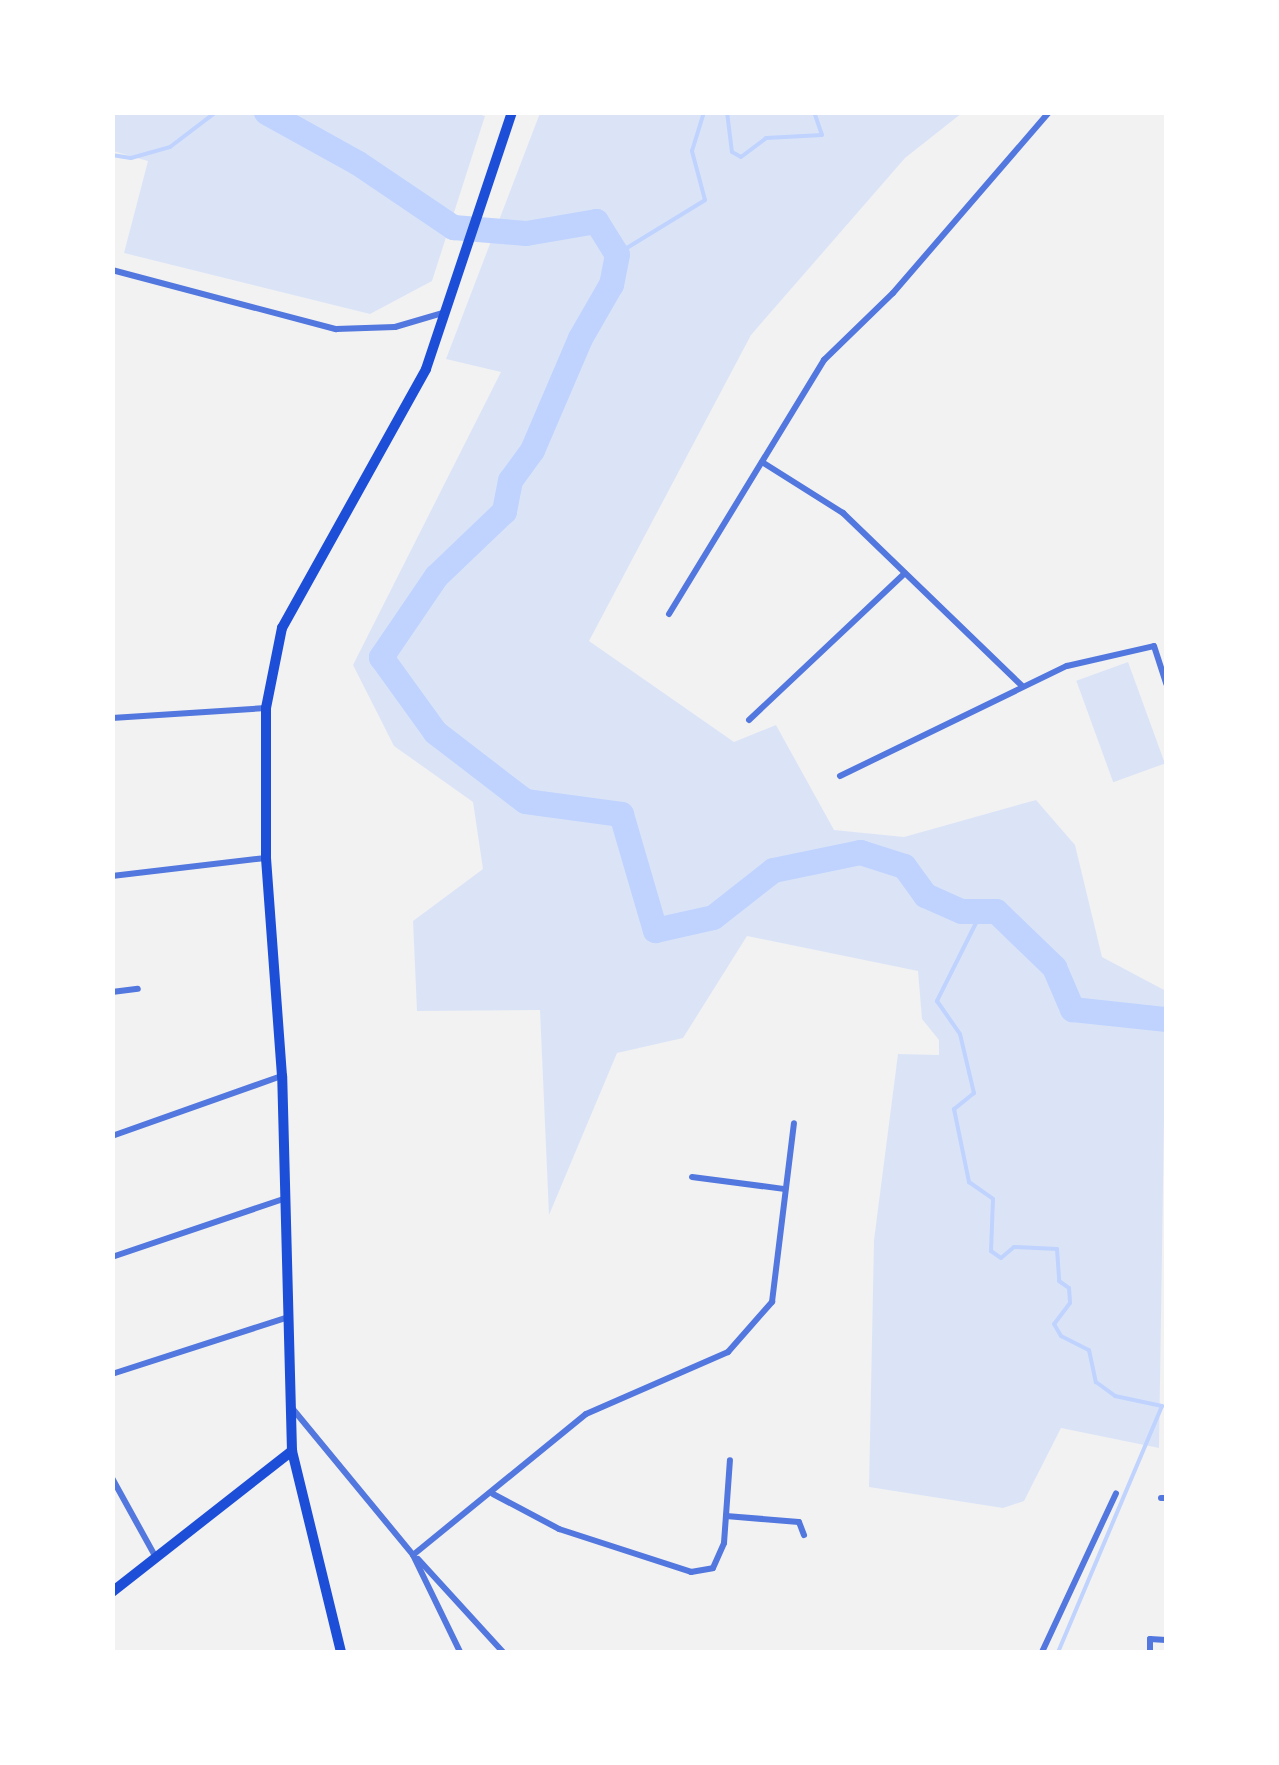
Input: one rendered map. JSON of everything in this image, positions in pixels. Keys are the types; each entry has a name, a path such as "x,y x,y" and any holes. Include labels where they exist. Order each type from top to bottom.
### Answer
{"main road":[{"path":"341,1652 292,1451 288,1198 266,858 266,708 282,628 370,478 450,311 512,112"},
{"path":"112,1592 154,1554 292,1451"}],"street":[{"path":"669,614 824,360 893,293 1049,112"},
{"path":"112,270 336,330 395,327 450,311"},
{"path":"762,462 843,513 1021,684"},
{"path":"749,720 906,573"},
{"path":"840,776 1021,684 1154,646 1166,684"},
{"path":"112,718 266,708"},
{"path":"112,876 266,858"},
{"path":"112,992 138,990"},
{"path":"112,1136 282,1076"},
{"path":"413,1555 493,1494 586,1414 728,1352 772,1302 794,1123"},
{"path":"692,1177 785,1189"},
{"path":"112,1257 288,1198"},
{"path":"112,1374 290,1316"},
{"path":"291,1407 413,1555 503,1652"},
{"path":"493,1494 559,1529 691,1572 713,1568 724,1543 730,1460"},
{"path":"112,1478 154,1554"},
{"path":"1042,1652 1116,1493"},
{"path":"726,1516 799,1522 804,1535"},
{"path":"413,1555 460,1652"},
{"path":"1150,1652 1150,1639 1166,1640"}],"shaded area":[{"path":"470,112 485,116 432,281 370,314 124,253 148,161 113,151 113,113"},
{"path":"540,113 962,113 905,158 751,335 589,641 734,742 776,725 834,830 904,837 1036,800 1075,845 1102,957 1166,991 1159,1448 1061,1428 1024,1501 1003,1508 869,1487 874,1240 898,1054 939,1055 939,1040 922,1019 918,971 747,936 683,1038 617,1053 549,1215 540,1010 417,1011 413,921 483,869 473,802 394,746 353,665 501,372 446,359"},
{"path":"1128,662 1165,763 1113,782 1076,681"}],"waterway":[{"path":"112,155 131,158 170,147 216,112"},
{"path":"266,112 358,163 453,227 526,233 596,221 617,254 611,284 580,338 532,450 510,480 504,511 436,576 381,657 435,732 525,801 621,814 655,930 713,917 773,870 860,852 904,866 925,895 961,911 996,911 1054,967 1072,1009 1166,1019"},
{"path":"617,254 705,200 692,151 704,112"},
{"path":"727,112 732,152 741,157 766,138 822,135 814,112"},
{"path":"982,911 937,1001 960,1034 974,1093 954,1109 969,1182 993,1199 991,1251 1001,1258 1014,1247 1057,1249 1059,1281 1069,1288 1070,1303 1054,1324 1061,1336 1089,1350 1096,1382 1115,1396 1162,1406 1058,1652"}]}
